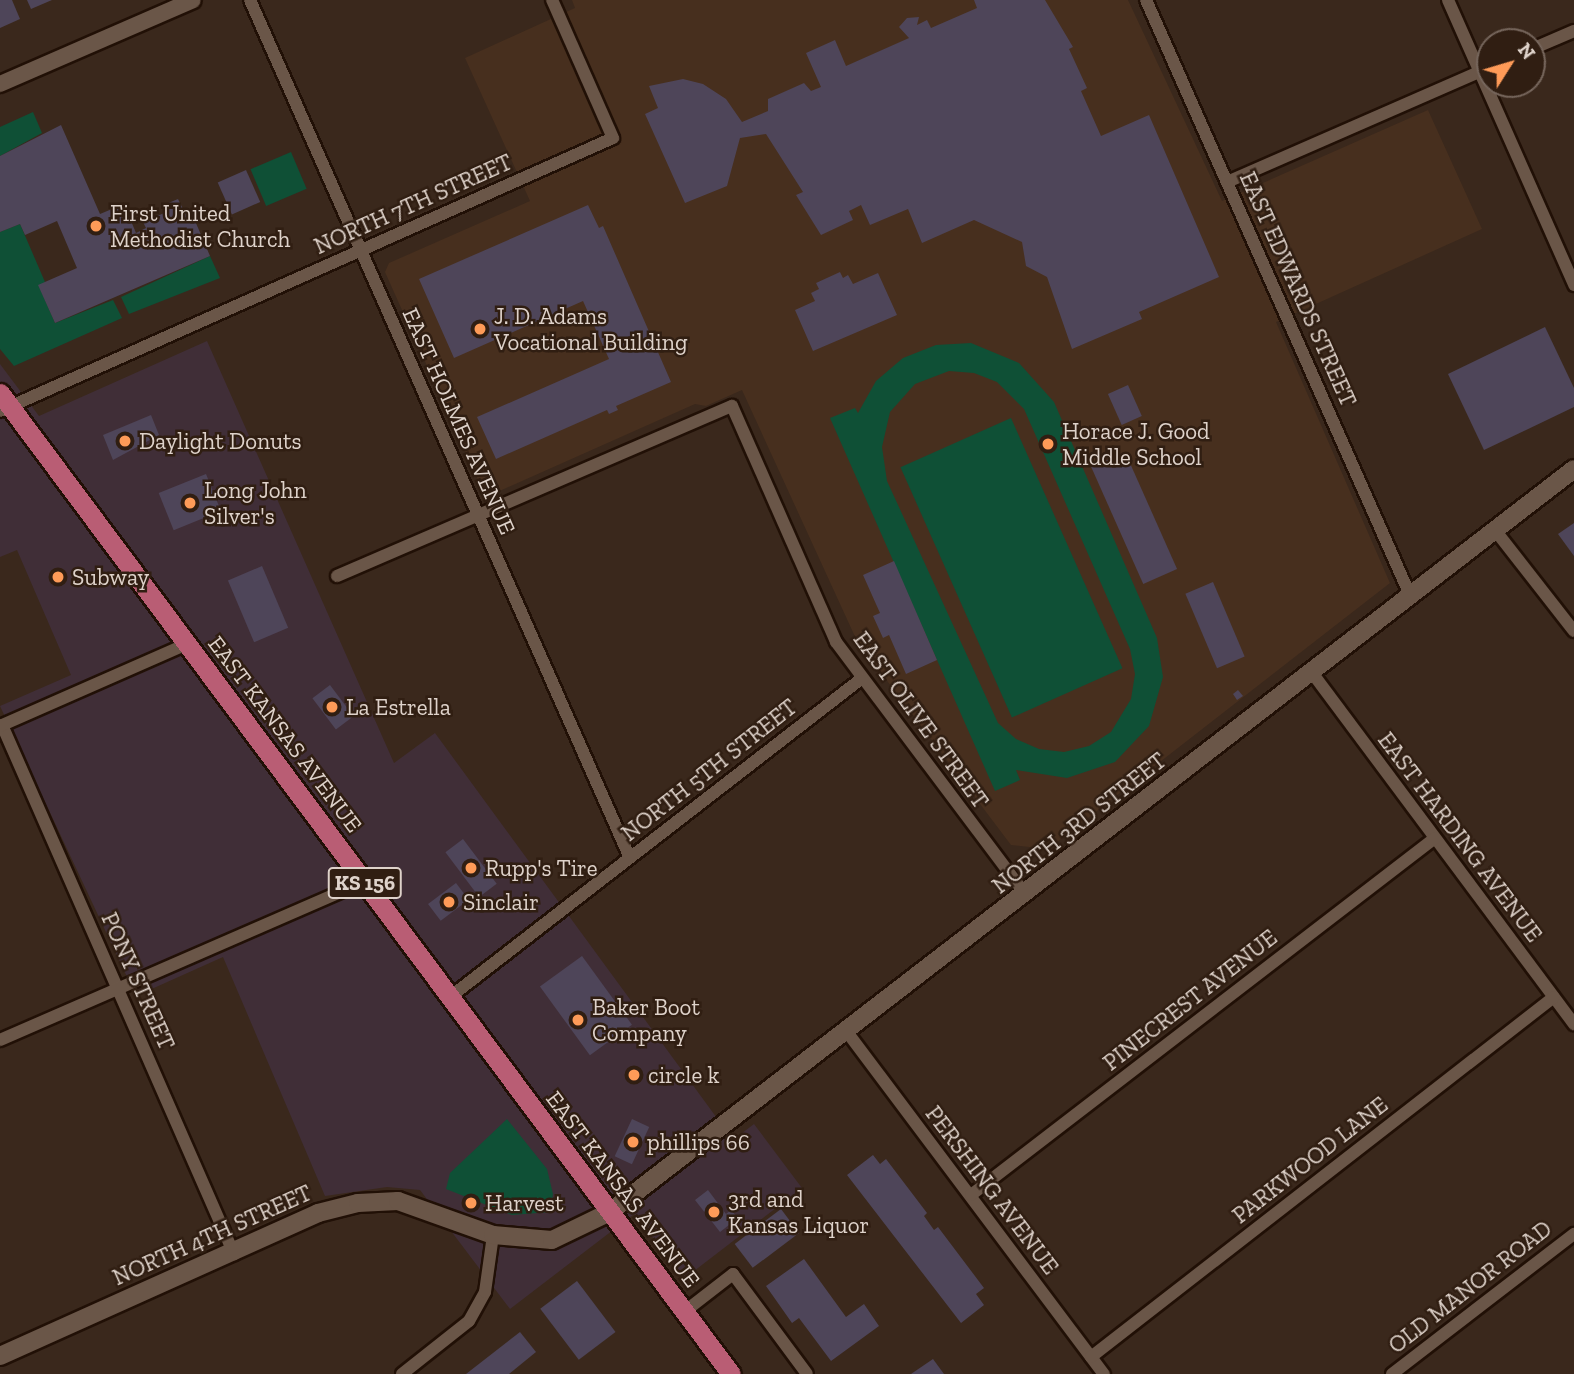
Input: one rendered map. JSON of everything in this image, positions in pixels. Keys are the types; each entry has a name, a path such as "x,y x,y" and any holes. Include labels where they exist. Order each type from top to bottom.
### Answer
{"main road":[{"name":"EAST KANSAS AVENUE","path":"3,404 187,644 730,1374"},
{"name":"NORTH 3RD STREET","path":"610,1212 1026,895 1574,470"},
{"name":"NORTH 4TH STREET","path":"0,1356 234,1254 318,1213 358,1203 398,1201 447,1215 493,1235 552,1240 610,1212"}],"street":[{"path":"0,84 193,0"},
{"name":"EAST HOLMES AVENUE","path":"250,0 630,858"},
{"name":"NORTH 7TH STREET","path":"3,404 613,138 552,0"},
{"name":"EAST EDWARDS STREET","path":"1146,0 1410,596"},
{"path":"1448,0 1476,53"},
{"path":"1546,43 1574,31"},
{"path":"1227,182 1476,74"},
{"path":"1497,98 1574,285"},
{"name":"EAST OLIVE STREET","path":"478,515 732,406 836,642 861,679 1026,895"},
{"path":"337,576 478,515"},
{"path":"1495,530 1574,631"},
{"path":"1,726 187,644"},
{"name":"EAST HARDING AVENUE","path":"1313,674 1574,1024"},
{"name":"NORTH 5TH STREET","path":"450,997 861,679"},
{"name":"PONY STREET","path":"1,726 234,1254"},
{"name":"PINECREST AVENUE","path":"971,1195 1435,838"},
{"path":"0,1040 364,882"},
{"name":"PARKWOOD LANE","path":"1091,1357 1554,997"},
{"name":"PERSHING AVENUE","path":"847,1032 1104,1374"},
{"name":"OLD MANOR ROAD","path":"1392,1374 1574,1234"},
{"path":"402,1374 469,1321 485,1292 493,1235"},
{"path":"684,1312 733,1274 807,1374"}],"shaded area":[{"name":"Horace J. Good Middle School","path":"572,0 1128,0 1222,201 1428,110 1482,229 1276,322 1390,583 1048,849 1011,845 857,641 742,390 706,406 695,404 495,493 479,482 385,272 389,263 530,201 465,58 575,8"},
{"path":"207,341 394,763 435,733 733,1140 754,1124 802,1188 685,1278 634,1214 510,1309 420,1190 387,1187 325,1196 223,957 136,996 0,706 71,675 17,550 0,557 0,364 39,416"}],"green space":[{"path":"33,112 42,133 0,156 0,127"},
{"path":"291,152 307,189 266,206 250,169"},
{"path":"20,224 45,282 39,286 55,323 113,300 122,318 14,366 0,349 0,232"},
{"path":"210,256 220,278 129,314 121,297"},
{"path":"971,343 1019,363 1054,402 1157,638 1163,677 1149,726 1115,762 1067,778 1016,770 1020,780 995,791 830,418 855,408 858,413 876,381 903,358 936,345","holes":["949,371 974,373 997,382 1024,409 1130,649 1135,674 1131,699 1111,732 1089,746 1064,752 1039,749 1016,739 998,723 887,481 882,447 890,412 915,384"]},
{"path":"1011,418 1122,668 1012,718 900,467"},
{"path":"507,1119 547,1169 553,1194 550,1212 512,1215 446,1189 450,1173"}],"building":[{"path":"0,0 12,0 20,19 0,28"},
{"path":"27,0 52,0 31,9"},
{"path":"974,0 1045,0 1073,47 1069,49 1087,88 1081,91 1101,136 1149,115 1219,277 1139,312 1142,319 1072,349 1047,277 1026,266 1022,242 974,220 922,243 908,209 870,225 861,205 849,211 853,220 821,235 796,195 803,192 766,134 740,138 727,186 685,203 645,114 658,108 649,86 683,79 703,84 726,99 742,122 768,111 768,99 804,83 811,91 821,87 806,53 835,40 846,66 909,38 899,27 907,18 919,17 917,25 927,20 931,28 977,8"},
{"name":"First United Methodist Church","path":"61,125 100,214 124,204 136,233 146,228 143,222 169,211 166,204 178,199 184,211 190,209 210,256 55,323 38,285 77,268 57,221 25,235 20,224 0,232 0,156"},
{"path":"246,170 260,202 232,215 218,183"},
{"name":"J. D. Adams Vocational Building","path":"588,205 599,228 603,226 671,382 616,406 618,410 609,414 607,410 496,459 477,417 609,359 583,301 454,358 419,279"},
{"path":"840,272 843,278 848,275 853,284 878,273 897,315 813,351 795,310 815,301 811,293 819,289 816,283"},
{"path":"1545,327 1574,388 1574,407 1484,450 1448,374"},
{"path":"1128,385 1142,416 1122,425 1108,394"},
{"name":"Daylight Donuts","path":"151,415 159,435 113,460 103,435"},
{"path":"1125,452 1177,569 1143,584 1091,467"},
{"name":"Long John Silver's","path":"206,474 221,511 174,530 159,493"},
{"path":"1574,523 1574,556 1558,534"},
{"path":"894,561 937,660 906,674 889,635 883,638 873,616 880,613 863,575"},
{"path":"262,566 288,628 254,642 228,580"},
{"path":"1213,582 1245,657 1217,668 1185,594"},
{"name":"La Estrella","path":"330,685 353,716 336,729 312,698"},
{"path":"1238,690 1243,696 1237,700 1233,694"},
{"name":"Rupp's Tire","path":"463,839 497,884 479,897 445,852"},
{"name":"Sinclair","path":"456,883 469,900 441,921 428,904"},
{"path":"582,956 632,1025 590,1055 540,987"},
{"name":"phillips 66","path":"632,1119 649,1127 632,1164 615,1156"},
{"path":"873,1155 880,1164 886,1159 927,1213 924,1216 934,1230 938,1227 984,1288 976,1294 984,1305 961,1323 847,1175"},
{"name":"3rd and Kansas Liquor","path":"708,1190 726,1214 731,1210 738,1218 720,1232 695,1200"},
{"path":"781,1209 799,1233 753,1268 735,1244"},
{"path":"804,1259 846,1317 864,1304 879,1326 831,1361 799,1318 792,1323 766,1286"},
{"path":"577,1281 616,1332 579,1360 540,1309"},
{"path":"520,1332 536,1352 509,1374 466,1374"},
{"path":"933,1359 944,1374 911,1374"}],"place":[{"name":"First United Methodist Church","path":"96,226"},
{"name":"J. D. Adams Vocational Building","path":"480,329"},
{"name":"Daylight Donuts","path":"125,441"},
{"name":"Horace J. Good Middle School","path":"1048,444"},
{"name":"Long John Silver's","path":"190,503"},
{"name":"Subway","path":"58,577"},
{"name":"La Estrella","path":"332,707"},
{"name":"Rupp's Tire","path":"471,868"},
{"name":"Sinclair","path":"449,902"},
{"name":"Baker Boot Company","path":"578,1020"},
{"name":"circle k","path":"634,1075"},
{"name":"phillips 66","path":"633,1142"},
{"name":"Harvest","path":"471,1203"},
{"name":"3rd and Kansas Liquor","path":"714,1212"}]}
